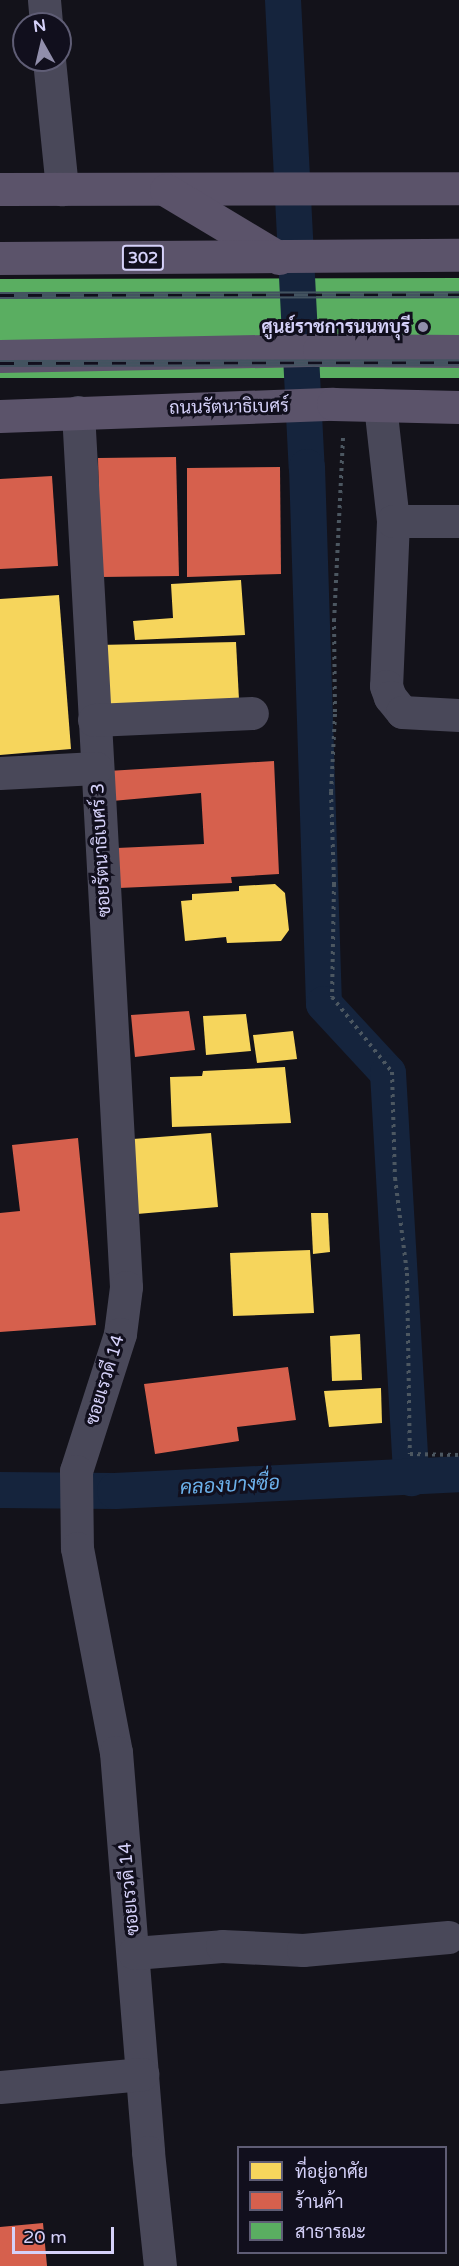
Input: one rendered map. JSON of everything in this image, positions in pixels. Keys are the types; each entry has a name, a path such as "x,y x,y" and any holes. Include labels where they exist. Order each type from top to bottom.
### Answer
{"main road":[{"path":"0,189 459,188"},
{"path":"0,212 35,205 76,189"},
{"path":"166,190 293,257"},
{"name":"302","path":"0,258 459,255"},
{"path":"0,356 319,350 459,351"},
{"name":"ถนนรัตนาธิเบศร์","path":"0,416 339,404 459,407"}],"street":[{"path":"52,72 76,189"},
{"path":"380,405 393,521 386,686 390,698 402,712 459,715"},
{"name":"ซอยรัตนาธิเบศร์ 3","path":"78,412 126,1287"},
{"path":"393,521 459,521"},
{"path":"94,720 252,713"},
{"path":"0,773 96,768"},
{"name":"ซอยเรวดี 14","path":"126,1287 120,1334 76,1471 77,1548 116,1752 160,2266"},
{"path":"134,1953 222,1946 303,1950 448,1937"},
{"path":"0,2087 142,2074"}],"path":[{"path":"339,404 334,619 335,714 331,792 334,884 332,997 392,1072 394,1178 407,1273 410,1454 459,1455"}],"building: ที่อยู่อาศัย":[{"path":"241,580 245,635 135,640 133,621 173,618 171,584"},
{"path":"59,595 71,749 0,755 0,599"},
{"path":"236,642 239,700 102,706 98,645"},
{"path":"275,884 285,893 289,930 281,941 227,943 226,937 185,941 181,901 192,900 192,894 239,891 239,886"},
{"path":"246,1014 251,1051 206,1055 203,1016"},
{"path":"293,1031 297,1059 257,1063 253,1035"},
{"path":"285,1067 291,1123 172,1127 170,1077 202,1076 203,1071"},
{"path":"211,1133 218,1207 137,1214 133,1139"},
{"path":"311,1213 328,1213 330,1252 313,1254"},
{"path":"310,1250 314,1313 233,1316 230,1253"},
{"path":"360,1334 362,1380 332,1381 330,1336"},
{"path":"381,1388 382,1423 329,1427 324,1391"}],"building: ร้านค้า":[{"path":"176,457 179,576 101,577 98,458"},
{"path":"280,467 281,574 187,577 187,468"},
{"path":"52,476 58,566 0,569 0,479"},
{"path":"274,761 279,874 231,877 232,883 119,888 117,848 204,844 201,793 112,801 108,771"},
{"path":"189,1011 195,1050 135,1057 131,1015"},
{"path":"78,1138 96,1325 0,1332 0,1213 20,1211 12,1145"},
{"path":"288,1367 296,1420 237,1427 239,1441 155,1454 144,1384"},
{"path":"43,2223 47,2266 0,2266 0,2227"}],"building: สาธารณะ":[{"name":"ศูนย์ราชการนนทบุรี","path":"459,278 459,378 0,378 0,279"}],"waterway":[{"path":"283,0 307,467 324,1004 388,1073 411,1478"},
{"name":"คลองบางซื่อ","path":"0,1490 115,1491 459,1474"}],"railway":[{"path":"0,295 459,294"},
{"path":"0,363 459,362"}],"place":[{"name":"ศูนย์ราชการนนทบุรี","path":"423,327"}]}
